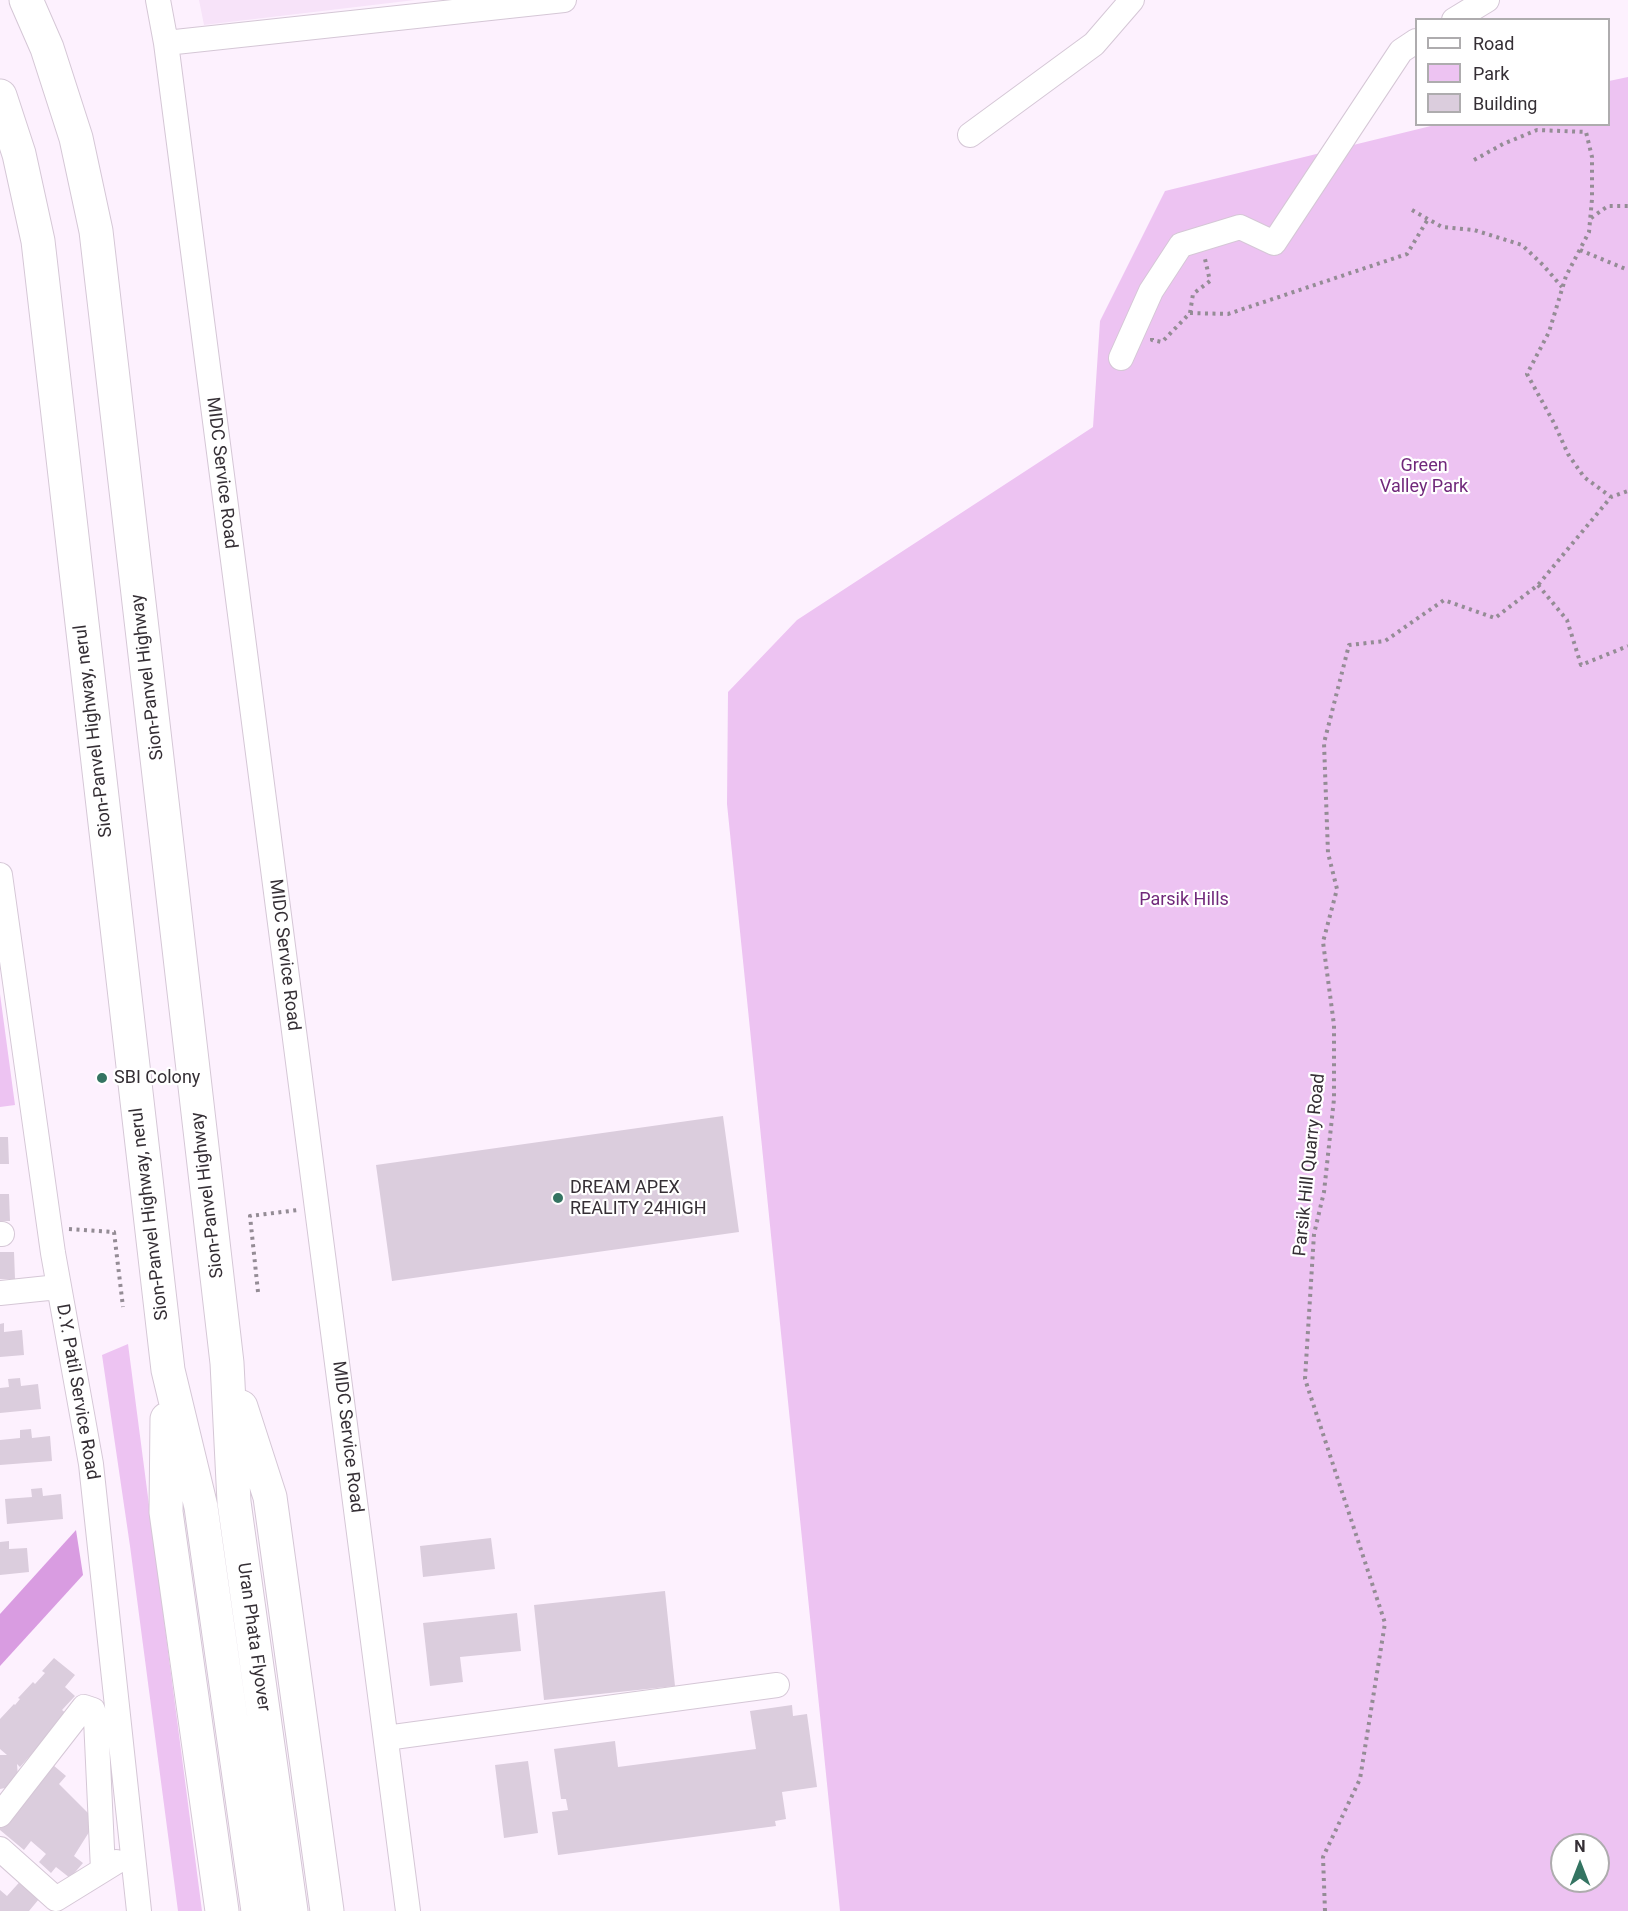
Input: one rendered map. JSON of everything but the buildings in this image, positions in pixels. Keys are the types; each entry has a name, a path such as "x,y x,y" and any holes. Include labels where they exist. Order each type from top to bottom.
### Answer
{"highway":[{"name":"Sion-Panvel Highway","path":"26,0 47,48 76,138 96,231 227,1363"},
{"name":"Sion-Panvel Highway, nerul","path":"0,96 19,154 38,241 168,1370"},
{"name":"Uran Phata Flyover","path":"227,1363 234,1502 291,1911"},
{"path":"227,1363 270,1497 327,1911"},
{"name":"Uran Phata Flyover","path":"168,1370 201,1507 258,1911"},
{"path":"168,1370 166,1512 222,1911"}],"street":[{"name":"MIDC Service Road","path":"158,0 166,43 408,1911"},
{"path":"166,43 564,0"},
{"path":"970,135 1094,44 1132,0"},
{"path":"1457,18 1487,0"},
{"path":"1120,358 1151,291 1181,244 1240,227 1274,243 1401,51 1415,42"},
{"name":"D.Y. Patil Service Road","path":"0,875 58,1287 91,1464 139,1911"},
{"path":"0,1293 58,1287"},
{"path":"386,1738 777,1685"},
{"path":"0,1815 84,1707 93,1710 96,1719 103,1870"},
{"path":"0,1849 52,1907 103,1870 132,1853"}],"path":[{"path":"1473,160 1537,130 1586,132 1592,156 1589,232 1566,276 1549,332 1527,374 1568,454 1584,477 1611,498"},
{"path":"1590,219 1608,206 1628,206"},
{"path":"1412,210 1442,227 1473,230 1522,244 1563,288"},
{"path":"1190,313 1228,314 1407,254 1428,219"},
{"path":"1162,342 1190,313 1193,294 1210,281 1201,239"},
{"path":"1580,250 1628,270"},
{"name":"Parsik Hill Quarry Road","path":"1325,1911 1323,1857 1360,1779 1385,1623 1305,1378 1314,1234 1324,1192 1334,1099 1334,1025 1323,942 1337,889 1328,853 1324,743 1350,645 1385,641 1444,600 1495,618 1538,585 1611,498 1628,491"},
{"path":"1538,585 1567,620 1581,665 1628,646"},
{"path":"258,1292 250,1216 317,1208"},
{"path":"51,1227 114,1232 123,1307"}],"shaded area":[{"path":"199,0 415,0 204,25"},
{"path":"76,1530 83,1575 0,1666 0,1614"}],"green space":[{"name":"Parsik Hills","path":"1628,77 1628,1911 840,1911 727,804 728,692 797,620 1093,427 1100,321 1165,191 1431,126 1610,126 1610,81"},
{"path":"0,994 15,1105 0,1107"},
{"path":"128,1344 202,1911 178,1911 130,1546 102,1355"}],"place":[{"name":"SBI Colony","path":"102,1078"},
{"name":"DREAM APEX REALITY 24HIGH","path":"558,1198"}],"park label":[{"name":"Green Valley Park","path":"1424,476"}]}
